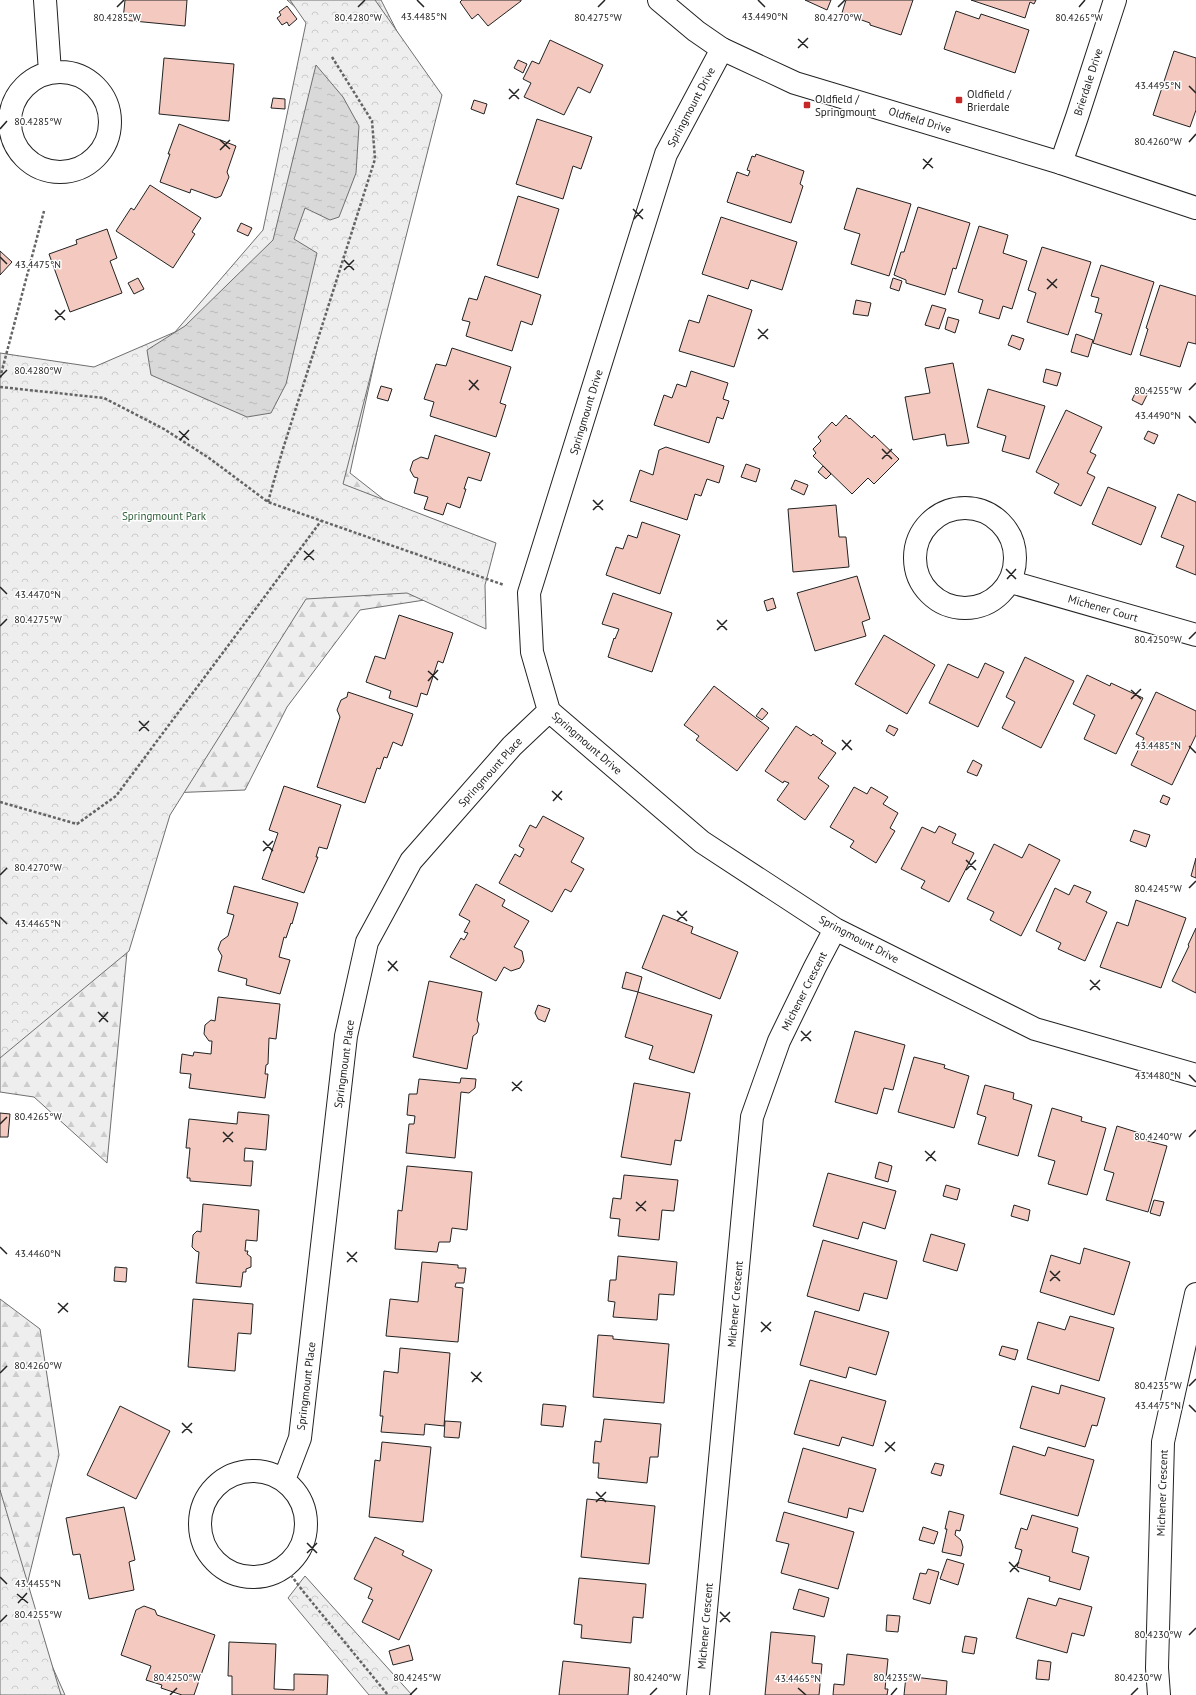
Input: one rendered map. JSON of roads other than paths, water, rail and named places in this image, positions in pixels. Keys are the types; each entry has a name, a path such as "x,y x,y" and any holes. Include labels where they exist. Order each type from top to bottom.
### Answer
{"street":[{"path":"45,0 50,72"},
{"name":"Oldfield Drive","path":"659,0 696,31 722,49 796,83 1061,163 1196,208"},
{"name":"Brierdale Drive","path":"1061,163 1115,0"},
{"name":"Springmount Drive","path":"722,49 666,154 529,593 532,652 549,710 702,842 835,929 1035,1029 1196,1075"},
{"path":"50,72 67,72 84,77 98,88 108,106 111,123 104,147 93,161 74,171 57,172 38,167 24,157 11,136 10,118 12,106 20,90 33,79 50,72"},
{"path":"965,507 983,510 998,519 1010,533 1015,550 1016,568 1011,582 1000,596 985,605 961,609 944,604 927,591 918,577 914,554 919,536 932,519 948,510 965,507"},
{"name":"Michener Court","path":"1011,582 1196,635"},
{"name":"Springmount Place","path":"284,1480 300,1438 346,1036 367,942 411,861 512,746 549,710"},
{"name":"Michener Crescent","path":"698,1695 752,1117 779,1041 835,929"},
{"name":"Michener Crescent","path":"1159,1695 1156,1668 1163,1442 1196,1294"},
{"path":"252,1471 270,1473 284,1480 302,1501 307,1519 305,1538 298,1555 285,1567 255,1578 237,1576 217,1564 205,1549 200,1531 201,1509 210,1492 223,1479 233,1474 252,1471"}],"water":[{"path":"316,65 343,97 359,126 356,173 339,217 330,220 305,208 294,239 317,253 286,384 271,413 247,417 151,375 147,350 185,326 273,240"}],"place":[{"name":"Oldfield / Brierdale","path":"959,100"},
{"name":"Oldfield / Springmount","path":"807,105"}],"park label":[{"name":"Springmount Park","path":"164,516"}]}
